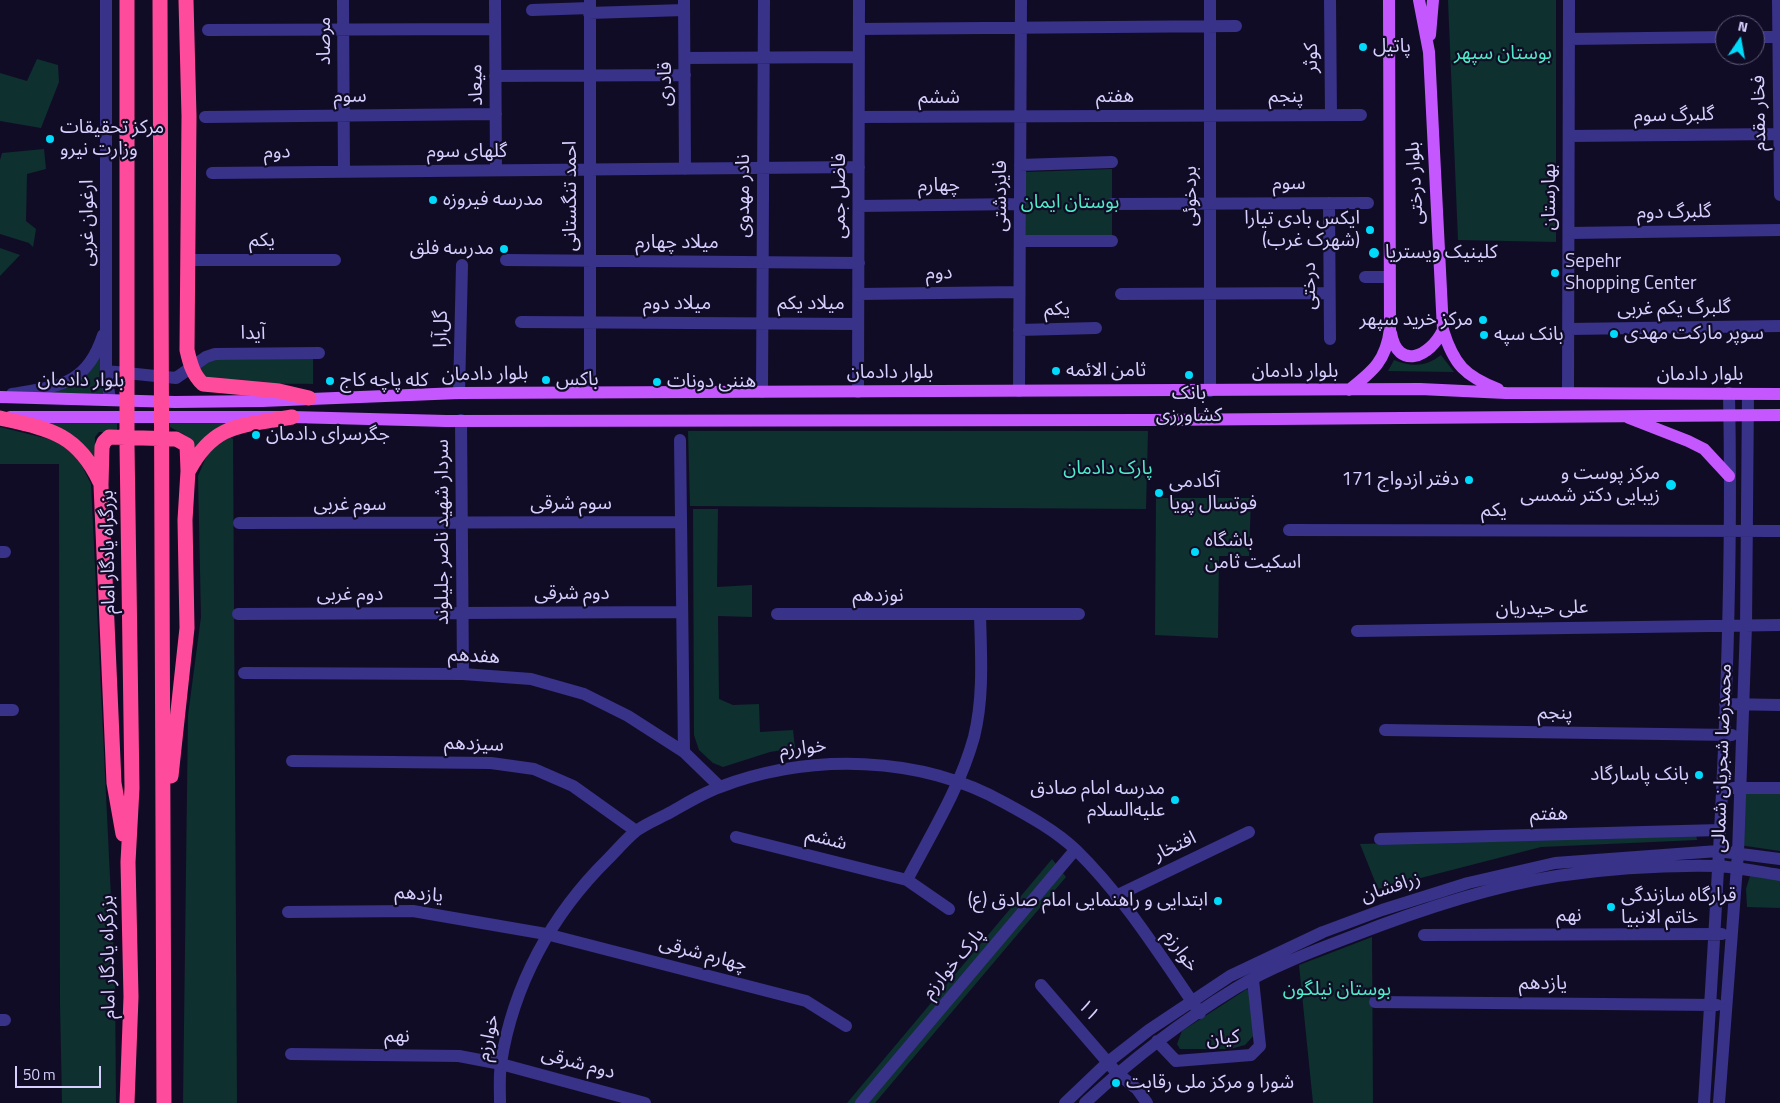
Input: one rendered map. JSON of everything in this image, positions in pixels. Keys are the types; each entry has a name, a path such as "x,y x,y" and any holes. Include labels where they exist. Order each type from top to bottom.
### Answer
{"highway":[{"name":"بزرگراه یادگار امام","path":"127,0 127,444 132,788 128,862 131,997 127,1103"},
{"path":"160,0 161,444 165,817 164,1103"},
{"path":"186,0 188,29 187,350 192,368 203,384 279,391 309,398"},
{"path":"188,472 207,443 227,429 292,417"},
{"path":"0,418 47,429 71,442 86,457 101,486"},
{"path":"128,862 114,783 101,486 102,447 109,437 182,441 186,445 188,472 185,520 187,628 177,738 165,817"}],"main road":[{"name":"بلوار درختی","path":"1419,0 1428,52 1443,330 1452,355 1466,373 1506,393"},
{"path":"1428,52 1433,0"},
{"name":"بلوار درختی","path":"1349,390 1373,370 1382,358 1386,351 1390,329 1389,2"},
{"path":"1390,329 1394,347 1405,355 1415,356 1431,349 1443,330"},
{"name":"بلوار دادمان","path":"0,397 253,401 459,393 1420,389 1506,393 1780,394"},
{"name":"بلوار دادمان","path":"0,418 292,417 461,420 1131,420 1780,415"},
{"path":"1622,416 1688,441 1704,450 1729,476"}],"street":[{"name":"ارغوان غربی","path":"106,0 106,371 110,400"},
{"path":"188,29 190,0"},
{"name":"مرصاد","path":"343,0 344,171"},
{"name":"میعاد","path":"494,0 496,170"},
{"name":"نادر مهدوی","path":"762,392 764,0"},
{"name":"فاضل جمی","path":"858,392 859,0"},
{"name":"فایزدشتی","path":"1019,392 1021,0"},
{"name":"بردخوئی","path":"1210,0 1210,391"},
{"name":"کوثر","path":"1330,0 1331,115"},
{"name":"بهارستان","path":"1568,393 1569,0"},
{"name":"فخار مقدم","path":"1778,0 1780,195"},
{"path":"532,10 684,5"},
{"name":"قادری","path":"684,5 685,169"},
{"name":"احمد تنگستانی","path":"589,7 590,392"},
{"path":"859,29 1236,26"},
{"path":"208,30 495,29"},
{"path":"1569,39 1715,37"},
{"path":"1765,37 1779,37"},
{"path":"685,58 764,56 859,57"},
{"path":"495,76 685,75"},
{"name":"سوم","path":"205,116 496,114"},
{"name":"پنجم","path":"1210,116 1361,115"},
{"name":"هفتم","path":"1020,116 1210,116"},
{"name":"ششم","path":"859,117 1020,116"},
{"name":"گلبرگ سوم","path":"1569,136 1780,134"},
{"path":"1020,165 1112,162"},
{"path":"685,169 859,167"},
{"name":"گلهای سوم","path":"344,171 685,169"},
{"name":"دوم","path":"212,173 344,171"},
{"path":"1112,204 1210,203"},
{"name":"سوم","path":"1210,203 1368,203"},
{"name":"درختی","path":"1329,203 1330,339"},
{"name":"چهارم","path":"859,206 1020,204"},
{"name":"گلبرگ دوم","path":"1569,233 1780,230"},
{"path":"1020,241 1112,242"},
{"name":"یکم","path":"188,260 336,260"},
{"name":"میلاد چهارم","path":"506,260 859,263"},
{"name":"گل‌آرا","path":"459,393 462,265"},
{"path":"1365,277 1389,277"},
{"name":"دوم","path":"859,294 1019,292"},
{"path":"1121,294 1210,292 1329,293"},
{"name":"میلاد دوم","path":"521,322 763,323"},
{"name":"میلاد یکم","path":"763,323 858,324"},
{"name":"ارغوان غربی","path":"0,397 45,389 78,376 94,358 106,325"},
{"name":"گلبرگ یکم غربی","path":"1569,329 1780,326"},
{"name":"یکم","path":"1019,330 1096,328"},
{"name":"آیدا","path":"106,371 176,378 206,357 215,354 319,354"},
{"name":"محمدرضا شجریان شمالی","path":"1704,1103 1720,830 1728,625 1729,394"},
{"name":"محمدرضا شجریان شمالی","path":"1719,1103 1737,868 1741,788 1746,626 1748,394"},
{"name":"سردار شهید ناصر جلیلوند","path":"461,420 463,674"},
{"path":"680,440 684,752"},
{"name":"سوم شرقی","path":"462,524 681,522"},
{"name":"سوم غربی","path":"239,524 462,524"},
{"name":"یکم","path":"1289,530 1780,530"},
{"name":"دوم شرقی","path":"462,613 682,612"},
{"name":"دوم غربی","path":"238,614 462,613"},
{"name":"نوزدهم","path":"777,614 1079,614"},
{"path":"907,880 958,782 974,736 981,688 980,614"},
{"name":"علی حیدریان","path":"1357,631 1780,625"},
{"name":"هفدهم","path":"244,673 463,674 531,679 584,694 628,716 684,752 720,787"},
{"path":"1725,704 1780,705"},
{"name":"پنجم","path":"1385,730 1743,735"},
{"name":"سیزدهم","path":"292,762 492,763 534,769 574,786 636,831"},
{"name":"خوارزم","path":"500,1103 501,1064 516,1001 546,934 583,884 636,831 720,787 773,771 820,765 863,764 921,772 958,782 1003,802 1045,827 1075,850 1116,896 1200,1013"},
{"path":"1722,788 1780,788"},
{"name":"هفتم","path":"1380,839 1720,830"},
{"name":"افتخار","path":"1116,896 1249,832"},
{"name":"ششم","path":"736,837 907,880 948,909"},
{"name":"پارک خوارزم","path":"861,1103 1075,850"},
{"name":"زرافشان","path":"1065,1103 1108,1062 1230,976 1323,932 1382,910 1468,883 1555,863 1718,851 1780,859"},
{"name":"زرافشان","path":"1085,1103 1117,1073 1158,1041 1237,988 1310,953 1369,929 1471,896 1557,876 1642,869 1717,866 1780,875"},
{"name":"یازدهم","path":"288,912 413,911 546,934"},
{"name":"چهارم شرقی","path":"546,934 806,1002 846,1026"},
{"name":"نهم","path":"1424,935 1732,935"},
{"name":"کیان","path":"1158,1041 1176,1061 1251,1055 1260,1046 1253,980"},
{"name":"۱۱","path":"1041,985 1117,1073 1137,1089 1147,1103"},
{"name":"یازدهم","path":"1375,1002 1727,1005"},
{"name":"نهم","path":"291,1054 459,1056 501,1064"},
{"name":"دوم شرقی","path":"501,1064 645,1103"}],"green space":[{"name":"بوستان سپهر","path":"1448,0 1556,0 1556,242 1458,240"},
{"path":"37,59 58,65 59,82 41,128 0,121 0,73 27,81"},
{"path":"44,149 46,169 27,174 26,221 36,229 33,247 29,243 0,234 0,160 2,153"},
{"name":"بوستان ایمان","path":"1112,169 1112,236 1026,237 1026,172"},
{"path":"0,248 20,255 0,276"},
{"path":"101,348 103,394 39,393 56,390"},
{"path":"1441,355 1454,372 1388,371 1394,360 1418,365 1430,362"},
{"path":"313,358 313,384 257,384 228,381 201,375 200,367 207,360"},
{"path":"38,422 117,422 117,432 99,432 95,437 96,464"},
{"path":"170,422 240,422 195,451 185,435 170,427"},
{"path":"0,427 57,441 78,458 91,484 115,981 116,1103 62,1103 60,1004 59,464 0,464"},
{"name":"پارک دادمان","path":"688,431 1148,431 1146,509 690,506"},
{"path":"227,434 233,439 237,1103 183,1103 188,715 201,617 198,476 211,446"},
{"path":"1156,498 1251,498 1249,556 1219,556 1218,638 1155,635"},
{"path":"693,509 718,509 717,587 752,585 752,617 718,616 719,699 733,705 759,704 760,732 793,730 795,748 770,752 723,767 713,763 699,750 694,735"},
{"path":"1741,788 1780,789 1780,851 1739,845"},
{"path":"1696,834 1697,840 1541,847 1378,889 1360,844"},
{"path":"1052,859 1066,877 875,1103 847,1103"},
{"path":"1750,876 1780,879 1780,908 1747,907 1746,889"},
{"name":"بوستان نیلگون","path":"1372,937 1373,1103 1313,1103 1299,965"},
{"path":"1247,989 1252,993 1255,1034 1245,1045 1230,1049 1180,1049 1177,1044 1182,1031"}],"place":[{"name":"پاتیل","path":"1363,47"},
{"name":"مرکز تحقیقات وزارت نیرو","path":"50,139"},
{"name":"مدرسه فیروزه","path":"433,200"},
{"name":"ایکس بادی تیارا (شهرک غرب)","path":"1370,230"},
{"name":"مدرسه فلق","path":"504,249"},
{"name":"کلینیک ویستریا","path":"1374,253"},
{"name":"Sepehr Shopping Center","path":"1555,273"},
{"name":"مرکز خرید سپهر","path":"1483,320"},
{"name":"سوپر مارکت مهدی","path":"1614,334"},
{"name":"بانک سپه","path":"1484,335"},
{"name":"ثامن الائمه","path":"1056,371"},
{"name":"بانک کشاورزی","path":"1189,375"},
{"name":"باکس","path":"546,380"},
{"name":"کله پاچه کاج","path":"330,381"},
{"name":"هننی دونات","path":"657,382"},
{"name":"جگرسرای دادمان","path":"256,435"},
{"name":"دفتر ازدواج 171","path":"1469,480"},
{"name":"مرکز پوست و زیبایی دکتر شمسی","path":"1671,485"},
{"name":"آکادمی فوتسال پویا","path":"1159,493"},
{"name":"باشگاه اسکیت ثامن","path":"1195,552"},
{"name":"بانک پاسارگاد","path":"1699,775"},
{"name":"مدرسه امام صادق علیه‌السلام","path":"1175,800"},
{"name":"ابتدایی و راهنمایی امام صادق (ع)","path":"1218,901"},
{"name":"قرارگاه سازندگی خاتم الانبیا","path":"1611,907"},
{"name":"شورا و مرکز ملی رقابت","path":"1116,1083"}]}
